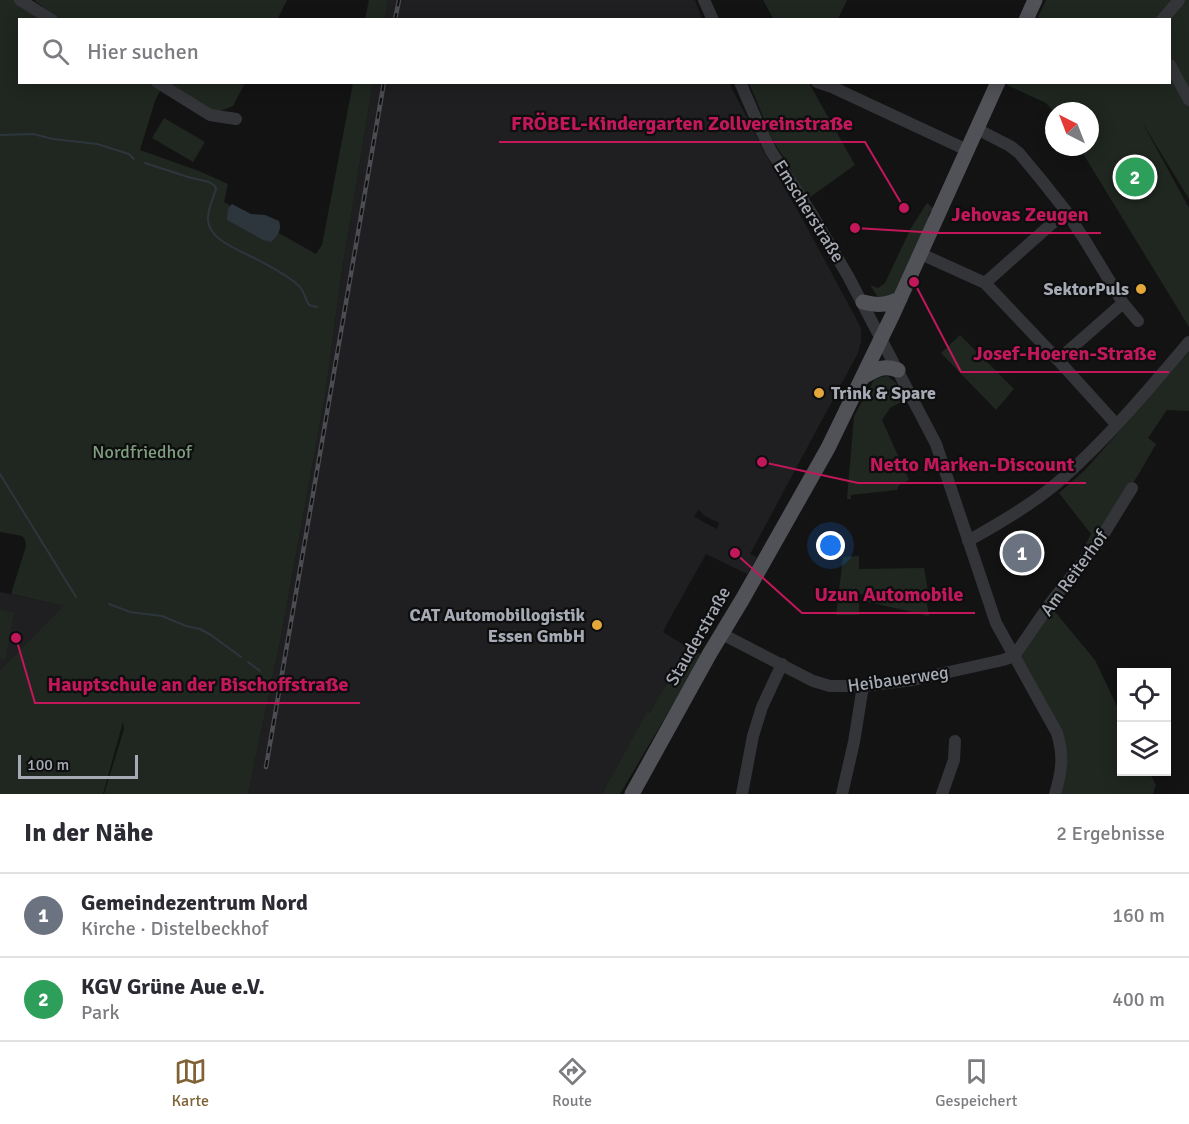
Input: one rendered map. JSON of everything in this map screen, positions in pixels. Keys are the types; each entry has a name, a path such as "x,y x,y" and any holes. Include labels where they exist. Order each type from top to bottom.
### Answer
{"main road":[{"path":"1027,18 1035,0"},
{"name":"Stauderstraße","path":"632,794 828,448 882,338 997,84"},
{"path":"863,302 875,306 887,305 900,299"},
{"path":"863,376 878,368 889,367 898,370"}],"street":[{"path":"20,0 49,18"},
{"path":"704,0 712,18"},
{"path":"1164,18 1179,0"},
{"path":"1171,67 1189,100"},
{"path":"160,84 210,115 236,119"},
{"name":"Emscherstraße","path":"741,84 771,151 819,225 863,302 936,444 996,623 1056,733 1062,749 1061,770 1055,794"},
{"path":"823,84 967,150"},
{"path":"977,129 1019,153 1066,211 1123,303 1138,321"},
{"path":"985,284 1066,211"},
{"path":"921,254 985,284 1116,424"},
{"path":"1058,360 1123,303"},
{"path":"968,541 1016,514 1051,489 1116,424 1189,342"},
{"name":"Am Reiterhof","path":"1014,656 1052,601 1098,543 1132,488"},
{"name":"Heibauerweg","path":"722,634 822,685 838,687 913,680 1014,656"},
{"path":"742,794 753,736 762,707 782,664"},
{"path":"842,794 854,742 863,686"},
{"path":"942,794 954,760 955,741"}],"shaded area":[{"path":"388,0 695,0 702,18 385,18"},
{"path":"373,84 730,84 861,329 858,353 750,554 757,557 747,574 706,554 668,622 663,632 687,647 602,794 248,794 281,637 325,396 341,277","holes":["699,510 719,523 717,529 694,516"]},
{"path":"232,204 251,214 265,215 279,221 280,230 277,235 271,242 263,240 227,220 228,209"},
{"path":"0,592 65,606 0,670"}],"green space":[{"name":"Nordfriedhof","path":"0,0 17,0 47,18 18,18 18,84 156,84 162,87 155,101 140,150 228,184 224,202 316,254 322,245 353,84 373,84 341,277 325,396 281,637 248,794 104,794 124,729 123,722 103,794 0,794 0,670 64,606 11,594 26,546 25,540 22,536 0,532"},
{"path":"34,0 287,0 278,18 58,18"},
{"path":"369,0 388,0 385,18 365,18"},
{"path":"763,0 847,0 838,18 773,18"},
{"path":"1046,0 1189,0 1189,199 1142,122 1189,208 1189,327 1084,156 1099,156 1099,102 1045,103 1007,85 1171,84 1171,18 1037,18"},
{"path":"161,84 244,84 233,106 212,114"},
{"path":"749,84 810,84 855,165 806,200 787,162 773,141"},
{"path":"164,118 205,142 193,162 152,138"},
{"path":"927,203 933,208 928,216 930,217 896,291 879,299 870,285 878,288 885,283 911,228"},
{"path":"960,335 1014,389 996,410 941,353"},
{"path":"1189,352 1189,411 1167,410 1148,438 1156,444 1140,472 1091,548 1085,545 1091,534 1059,493 1085,470"},
{"path":"888,376 896,383 905,400 890,408 882,420 909,480 899,485 897,490 851,495 851,499 847,499 854,416 874,380"},
{"path":"859,556 859,569 924,568 929,616 864,601 863,595 859,593 859,615 836,615 843,557"},
{"path":"1051,607 1095,660 1117,707 1117,776 1151,776 1156,785 1153,794 1060,794 1067,770 1066,747 1060,730 1020,658"},
{"path":"0,610 14,613 5,660 0,659"},
{"path":"687,647 702,655 620,794 602,794 647,712 650,713"}],"waterway":[{"path":"0,135 33,134 53,139 97,144 129,154 134,159"},
{"path":"145,163 209,182 215,186 208,216 214,234 220,240 289,278 302,290 309,305 317,307"},
{"path":"0,474 76,597"},
{"path":"109,604 130,612 162,616 200,629 241,657"},
{"path":"248,662 260,671"}],"railway":[{"path":"395,18 399,0"},
{"path":"266,767 384,84"}],"place":[{"name":"KGV Grüne Aue e.V.","path":"1135,177"},
{"name":"FRÖBEL-Kindergarten Zollvereinstraße","path":"904,208"},
{"name":"Jehovas Zeugen","path":"855,228"},
{"name":"Josef-Hoeren-Straße","path":"914,282"},
{"name":"SektorPuls","path":"1141,289"},
{"name":"Trink & Spare","path":"819,393"},
{"name":"Netto Marken-Discount","path":"762,462"},
{"name":"Uzun Automobile","path":"735,553"},
{"name":"Gemeindezentrum Nord","path":"1022,553"},
{"name":"CAT Automobillogistik Essen GmbH","path":"597,625"},
{"name":"Hauptschule an der Bischoffstraße","path":"16,638"}]}
